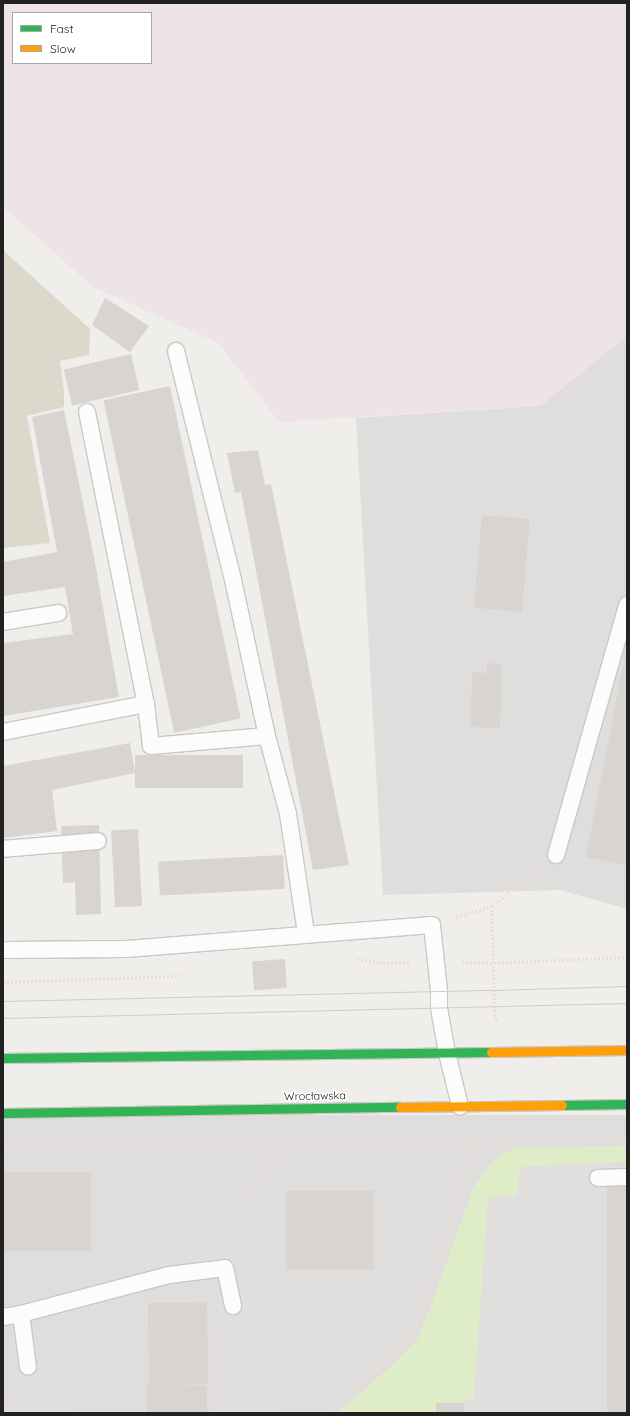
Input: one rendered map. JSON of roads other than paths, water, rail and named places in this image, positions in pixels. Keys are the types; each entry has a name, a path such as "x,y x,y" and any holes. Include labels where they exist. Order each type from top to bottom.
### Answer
{"main road":[{"path":"3,1058 627,1050"},
{"name":"Wrocławska","path":"3,1113 627,1104"}],"lane":[{"path":"176,351 233,580 267,736 288,814 306,933"},
{"path":"87,412 146,704 152,746 267,736"},
{"path":"556,855 627,605"},
{"path":"3,622 58,613"},
{"path":"3,732 146,704"},
{"path":"3,849 98,841"},
{"path":"3,950 126,949 306,933 432,925 436,961 438,1008 460,1106"},
{"path":"598,1178 627,1177"},
{"path":"3,1316 21,1314 169,1274 225,1268 233,1306"},
{"path":"21,1314 28,1366"}],"tram line":[{"path":"3,1001 627,986"},
{"path":"3,1018 627,1003"}]}
